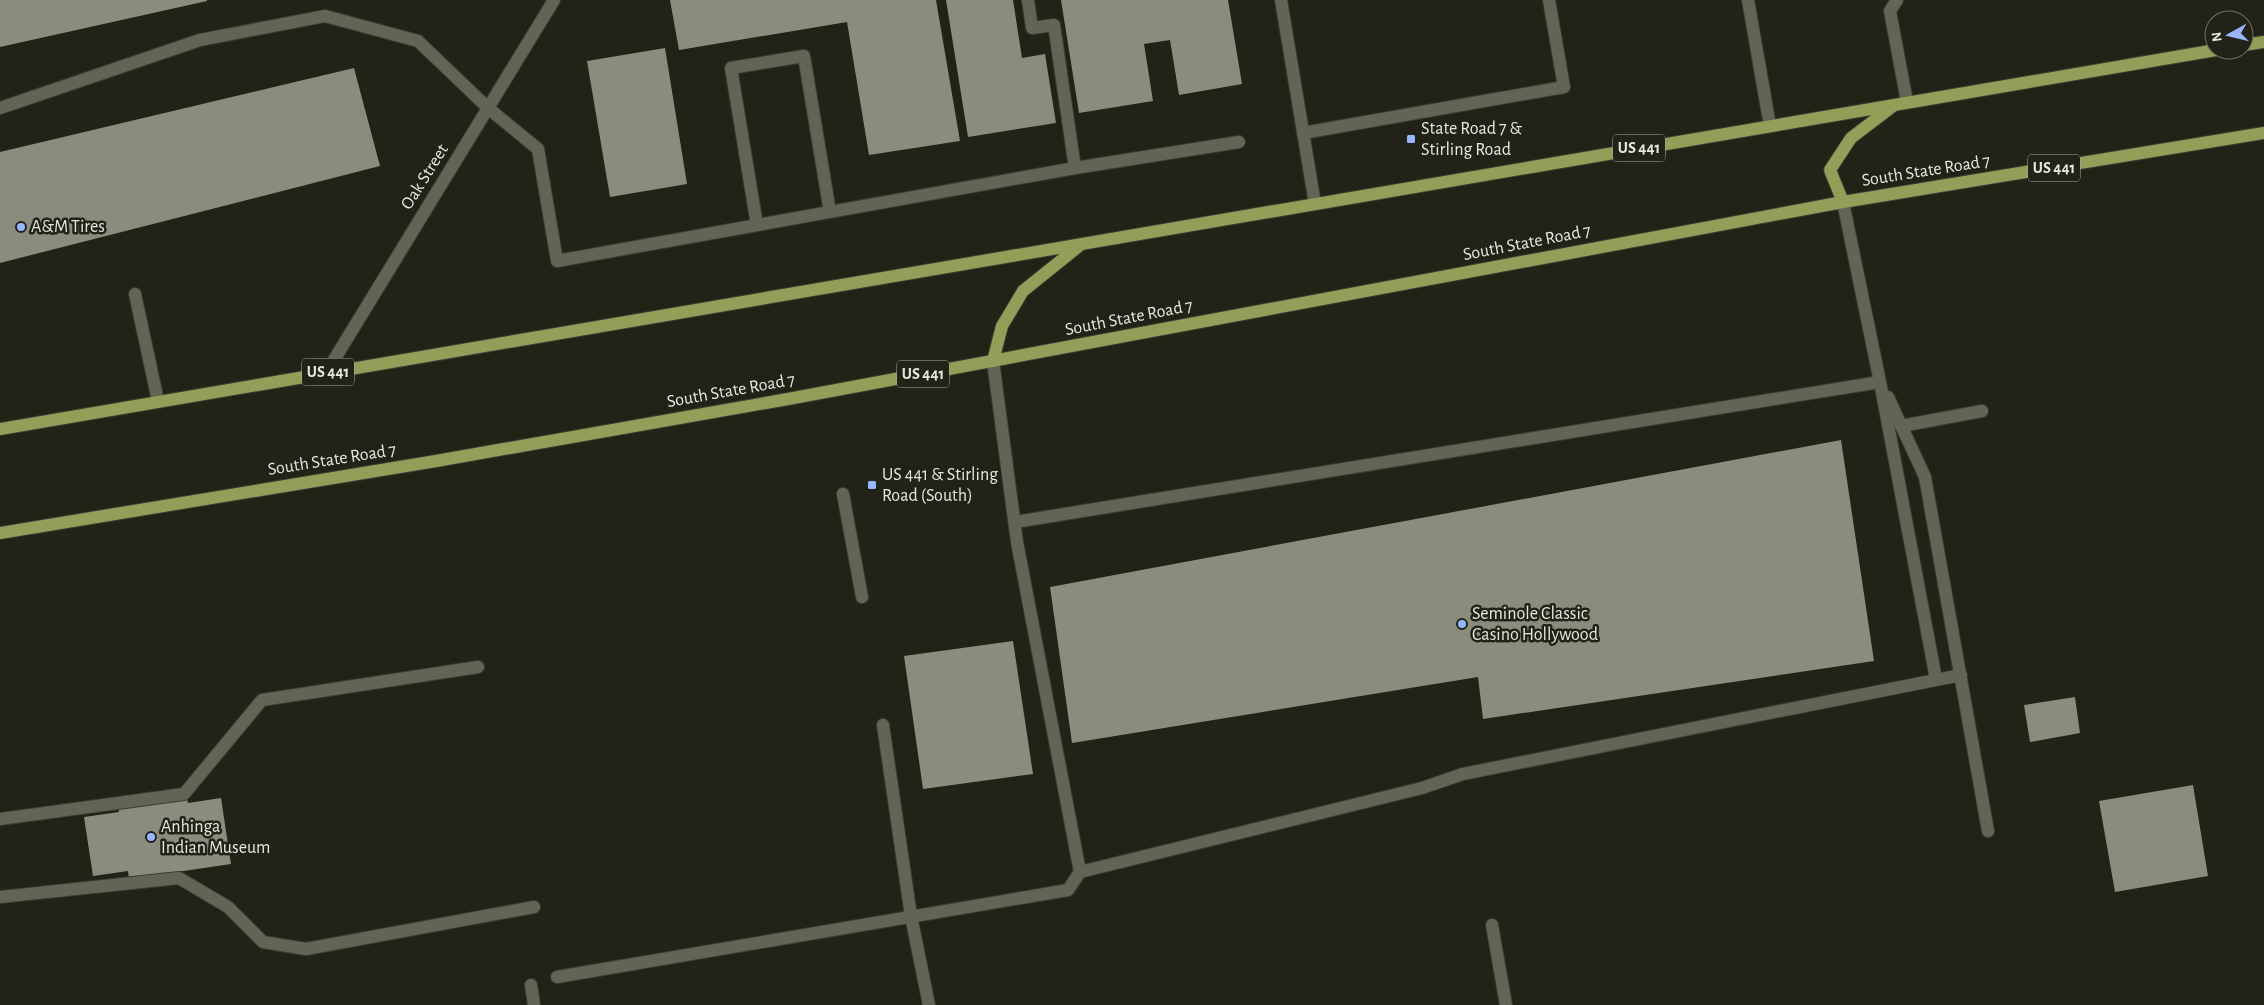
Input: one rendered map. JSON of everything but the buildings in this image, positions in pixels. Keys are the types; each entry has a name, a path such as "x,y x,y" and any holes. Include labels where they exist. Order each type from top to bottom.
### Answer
{"main road":[{"name":"US 441","path":"0,429 2204,52"},
{"path":"1843,202 1830,170 1851,138 1901,104"},
{"name":"South State Road 7","path":"0,533 436,461 994,361 1843,202 2264,133"},
{"path":"994,361 1002,326 1023,291 1081,244"}],"street":[{"name":"Oak Street","path":"326,373 554,0"},
{"path":"1028,0 1032,28 1054,25 1075,168"},
{"path":"1281,0 1315,204"},
{"path":"1303,133 1564,87 1549,0"},
{"path":"1748,0 1770,126"},
{"path":"1897,0 1890,11 1901,104"},
{"path":"0,108 200,40 325,16 418,41 488,108 538,149 557,261 1075,168 1239,142"},
{"path":"757,225 731,68 804,56 830,212"},
{"path":"1843,202 1880,382 1936,679"},
{"path":"135,294 158,401"},
{"path":"994,361 1015,522 1080,872"},
{"path":"1880,382 1926,477 1988,831"},
{"path":"1015,522 1880,382"},
{"path":"1901,426 1982,411"},
{"path":"843,494 862,597"},
{"path":"0,819 184,794 262,700 478,667"},
{"path":"557,977 1068,890 1080,872 1422,788 1463,774 1936,679 1961,676"},
{"path":"883,725 911,916 929,1005"},
{"path":"0,897 179,878 228,907 263,942 306,949 534,907"},
{"path":"1492,925 1506,1005"},
{"path":"530,985 534,1005"}],"place":[{"name":"State Road 7 & Stirling Road","path":"1411,139"},
{"name":"A&M Tires","path":"21,227"},
{"name":"US 441 & Stirling Road (South)","path":"872,485"},
{"name":"Seminole Classic Casino Hollywood","path":"1462,624"},
{"name":"Anhinga Indian Museum","path":"151,837"}]}
